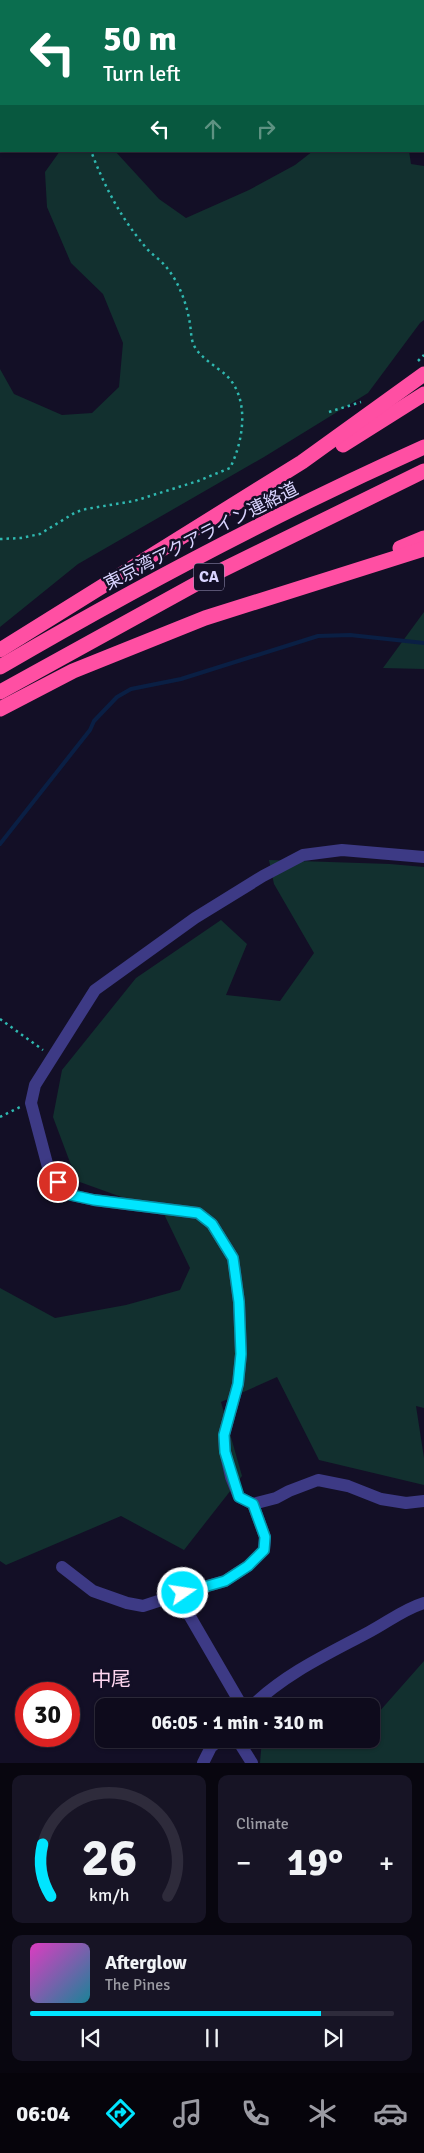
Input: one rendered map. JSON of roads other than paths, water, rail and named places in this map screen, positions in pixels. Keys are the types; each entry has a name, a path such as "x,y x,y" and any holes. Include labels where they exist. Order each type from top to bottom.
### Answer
{"highway":[{"path":"0,650 302,462 424,374"},
{"path":"302,462 340,447 424,394"},
{"name":"東京湾アクアライン連絡道","path":"0,668 78,621 202,555 375,469 424,447"},
{"name":"CA","path":"0,692 214,574 424,471"},
{"path":"344,575 372,559 424,538"},
{"path":"0,709 73,671 205,618 424,550"}],"street":[{"path":"424,856 342,850 303,855 195,918 95,990 35,1085 31,1103 49,1171 71,1195 94,1200 198,1213 212,1224 233,1258 239,1302 241,1354 238,1384 224,1435 225,1452 239,1497 253,1504 276,1498 318,1480 348,1486 382,1500 406,1503 424,1501"},
{"path":"62,1567 93,1591 127,1603 144,1606 225,1581 248,1566 264,1550 265,1537 253,1504"},
{"path":"183,1593 181,1601 237,1698"},
{"path":"260,1698 269,1689 312,1662 424,1602"},
{"path":"202,1763 210,1748"},
{"path":"243,1748 252,1763"}],"waterway":[{"path":"0,844 90,730 94,721 117,697 131,689 181,679 318,636 350,635 424,643"}],"district":[{"name":"中尾","path":"111,1679"}]}
